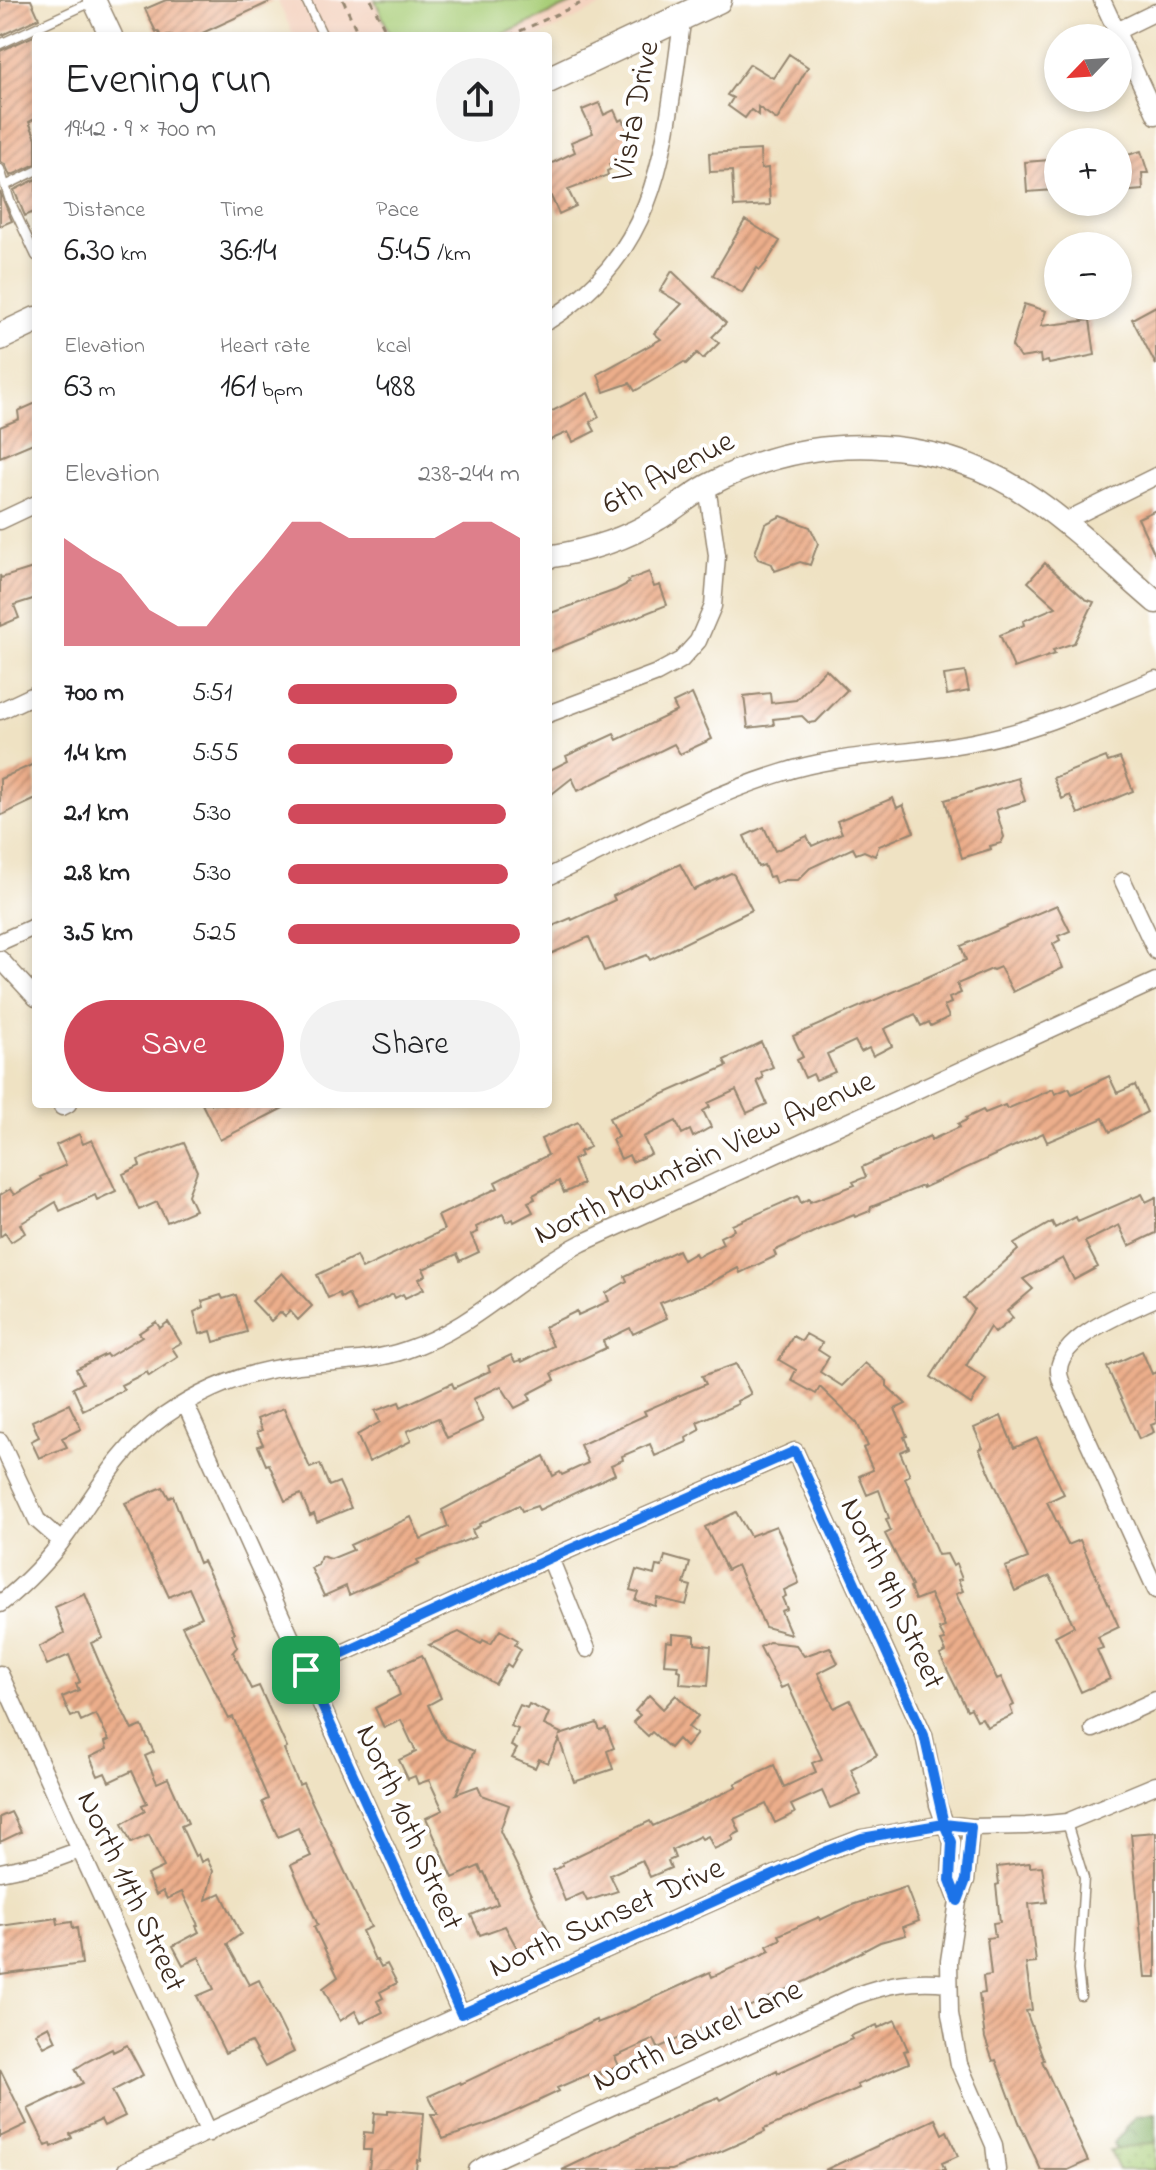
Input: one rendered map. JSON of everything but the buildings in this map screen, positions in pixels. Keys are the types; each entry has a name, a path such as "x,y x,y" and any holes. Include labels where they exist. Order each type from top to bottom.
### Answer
{"main road":[{"path":"552,78 718,0"},
{"path":"0,337 32,322"}],"street":[{"path":"94,0 109,32"},
{"path":"1102,0 1114,24"},
{"path":"1131,24 1156,12"},
{"name":"Vista Drive","path":"552,318 606,272 622,252 646,208 664,144 683,16"},
{"path":"1132,64 1156,116"},
{"name":"6th Avenue","path":"552,556 614,541 656,521 707,486 764,461 795,452 852,446 896,447 969,465 1021,491 1063,522 1156,602"},
{"path":"1063,522 1156,476"},
{"path":"552,712 665,670 681,660 698,641 713,606 717,555 707,486"},
{"path":"0,521 32,506"},
{"path":"552,875 740,787 782,772 862,755 945,747 1013,733 1156,679"},
{"path":"0,711 32,696"},
{"path":"1123,881 1156,951"},
{"path":"0,942 32,928"},
{"path":"0,959 32,994"},
{"name":"North Mountain View Avenue","path":"0,1604 31,1577 61,1541 99,1485 135,1441 185,1403 233,1380 265,1371 371,1359 405,1351 443,1336 473,1319 534,1271 582,1243 1156,981"},
{"path":"1156,1298 1087,1333 1070,1346 1059,1367 1066,1393 1156,1590"},
{"name":"North 10th Street","path":"185,1403 461,2014"},
{"path":"0,1441 37,1520 61,1541"},
{"name":"North 9th Street","path":"550,1558 795,1451 924,1735 944,1824 952,1842 950,1880 958,1901"},
{"path":"306,1670 550,1558 587,1649"},
{"name":"North 11th Street","path":"0,1674 209,2133"},
{"path":"1093,1729 1156,1700"},
{"path":"944,1824 971,1827 1067,1822 1156,1785"},
{"name":"North Sunset Drive","path":"126,2170 461,2014 825,1852 862,1838 944,1824"},
{"name":"North 9th Street","path":"971,1827 966,1880 958,1901 948,1983 954,2046 965,2083 994,2145 997,2170"},
{"path":"0,1872 44,1863 80,1850"},
{"name":"North Laurel Lane","path":"477,2170 855,1996 900,1982 922,1980 948,1983"}],"lane":[{"path":"0,44 94,0"},
{"path":"306,0 321,32"},
{"path":"0,169 10,201 32,248"},
{"path":"7,185 32,173"},
{"path":"1067,1822 1084,1878 1078,1970 1081,1996"}],"path":[{"path":"343,0 357,32"},
{"path":"371,0 386,32"},
{"path":"518,32 588,0"}],"shaded area":[{"path":"277,0 614,0 548,32 292,32"}],"green space":[{"path":"375,0 580,0 509,32 389,32"},
{"path":"1156,2113 1156,2170 1126,2170 1114,2143 1136,2116"},
{"path":"1156,2142 1156,2170 1119,2170 1110,2151"}],"route":[{"path":"306,1670 461,2014 862,1838 944,1824 952,1842 950,1880 958,1901 966,1880 971,1827 944,1824 924,1735 795,1451 550,1558 306,1670"}]}
